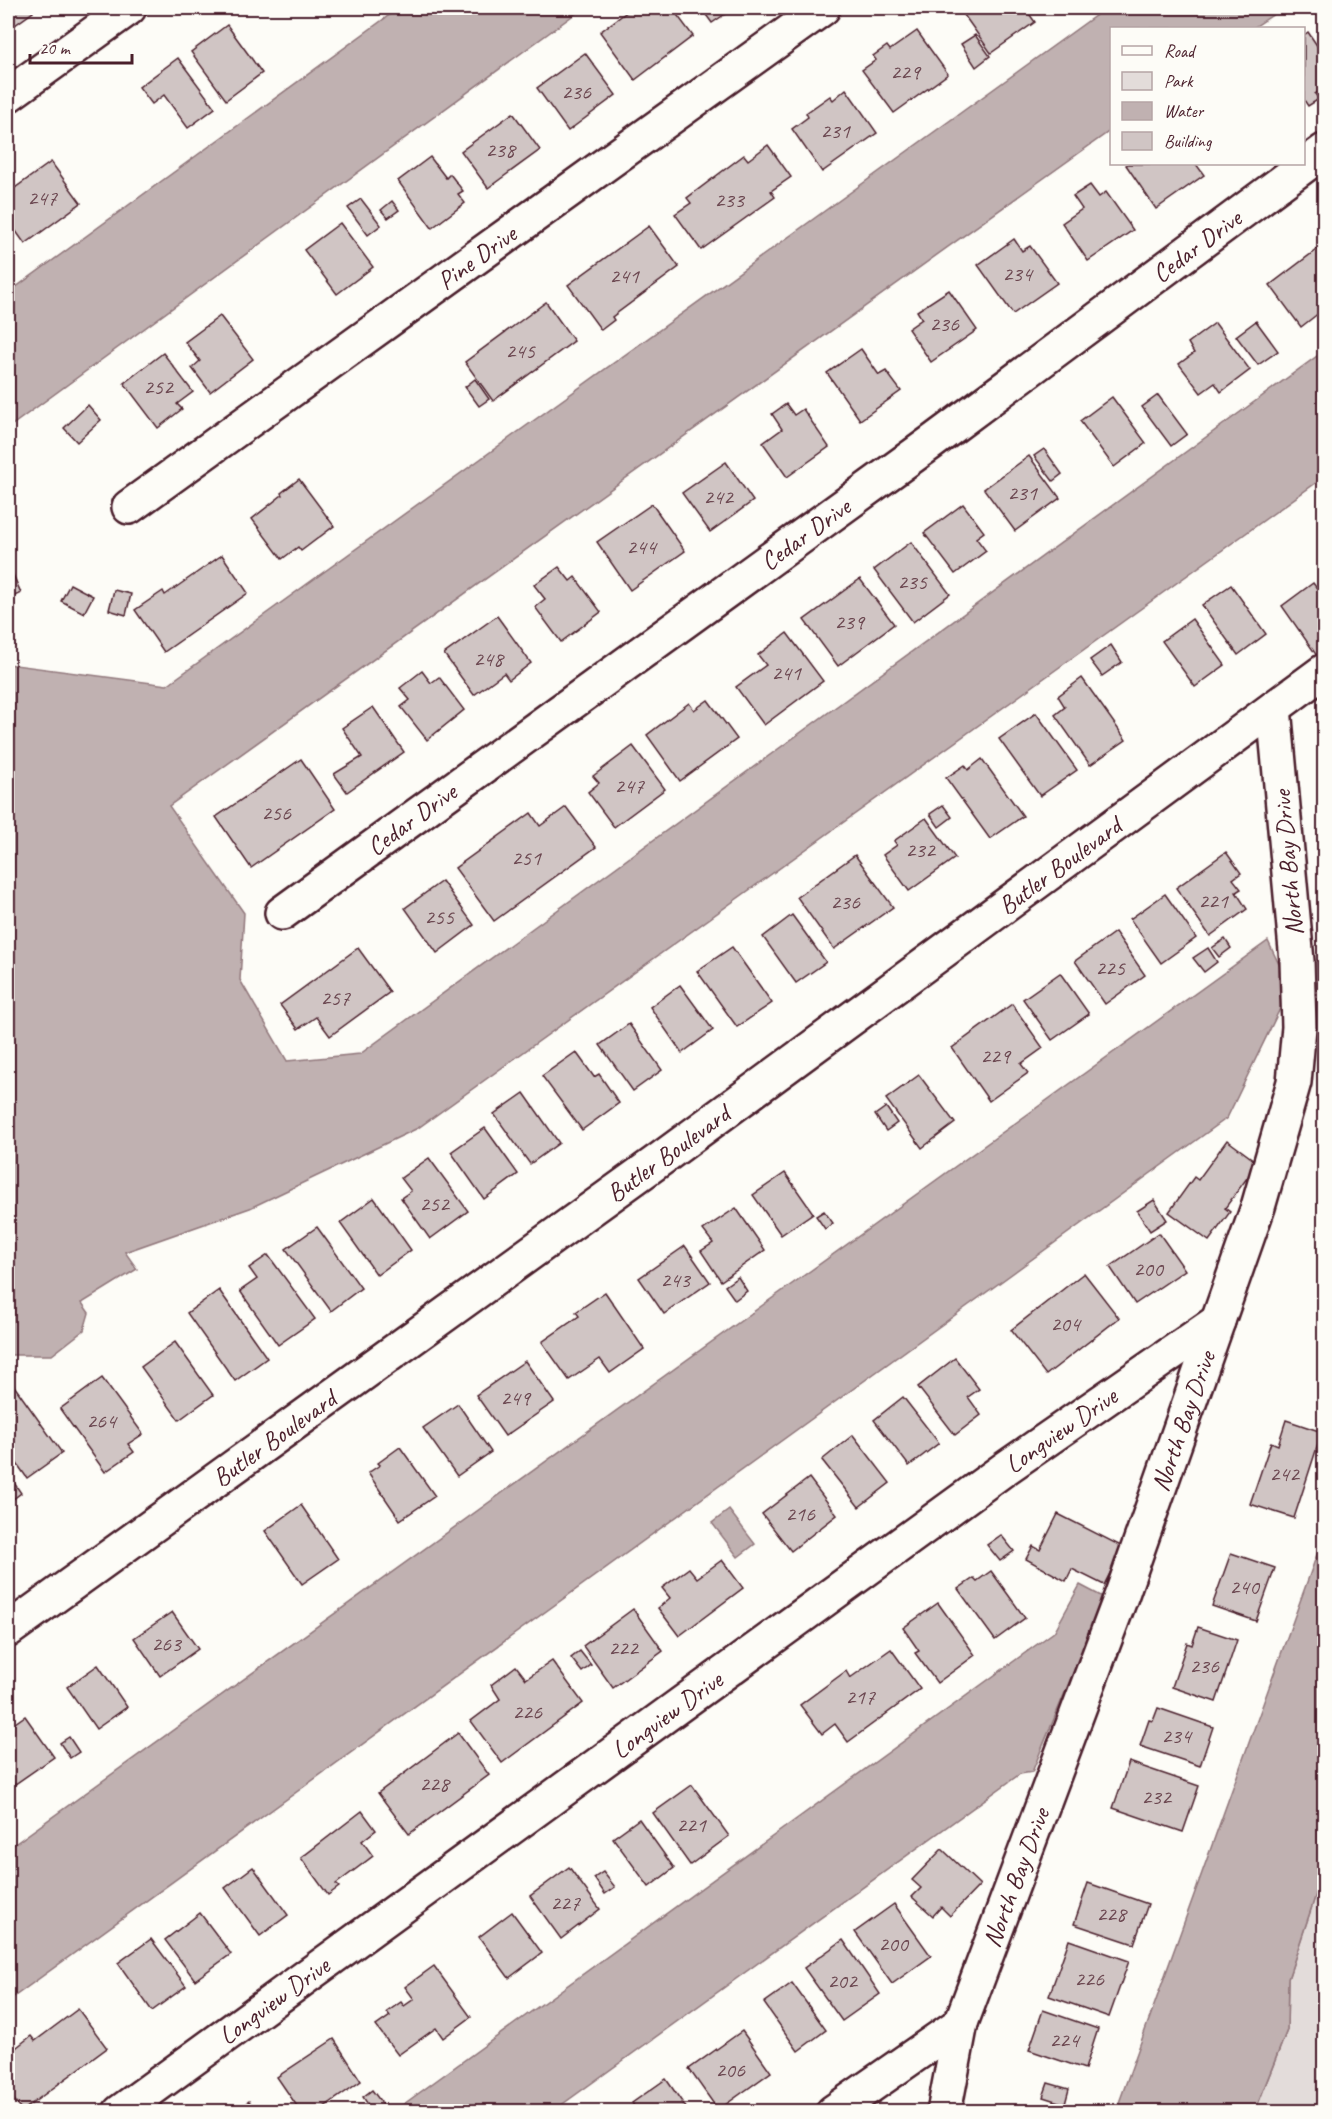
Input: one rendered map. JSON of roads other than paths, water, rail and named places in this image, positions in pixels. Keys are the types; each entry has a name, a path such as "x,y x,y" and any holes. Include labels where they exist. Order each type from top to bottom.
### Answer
{"street":[{"path":"8,95 129,8"},
{"name":"Pine Drive","path":"129,507 823,8"},
{"name":"Cedar Drive","path":"282,913 932,442 1324,151"},
{"name":"Butler Boulevard","path":"8,1630 663,1158 1324,671"},
{"name":"North Bay Drive","path":"944,2112 961,2023 1118,1605 1257,1207 1294,1082 1299,1027 1297,961 1274,708"},
{"name":"Longview Drive","path":"120,2112 1003,1470 1218,1321"},
{"path":"833,2112 961,2023"}],"water":[{"path":"399,8 583,8 8,428 8,293"},
{"path":"1106,8 1283,8 1254,27 1110,27 1110,131 169,806 244,913 240,980 287,1061 360,1054 1324,351 1324,477 418,1128 250,1208 125,1252 137,1269 82,1303 89,1313 84,1330 52,1355 8,1355 8,664 167,685"},
{"path":"1268,941 1290,988 1227,1118 8,2001 8,1849"},
{"path":"729,1510 755,1544 738,1557 712,1523"},
{"path":"1324,1535 1324,1870 1288,1979 1287,2030 1255,2111 1116,2111"},
{"path":"1080,1585 1101,1596 1097,1615 1032,1772 1020,1774 553,2111 393,2112 1054,1632"}]}
